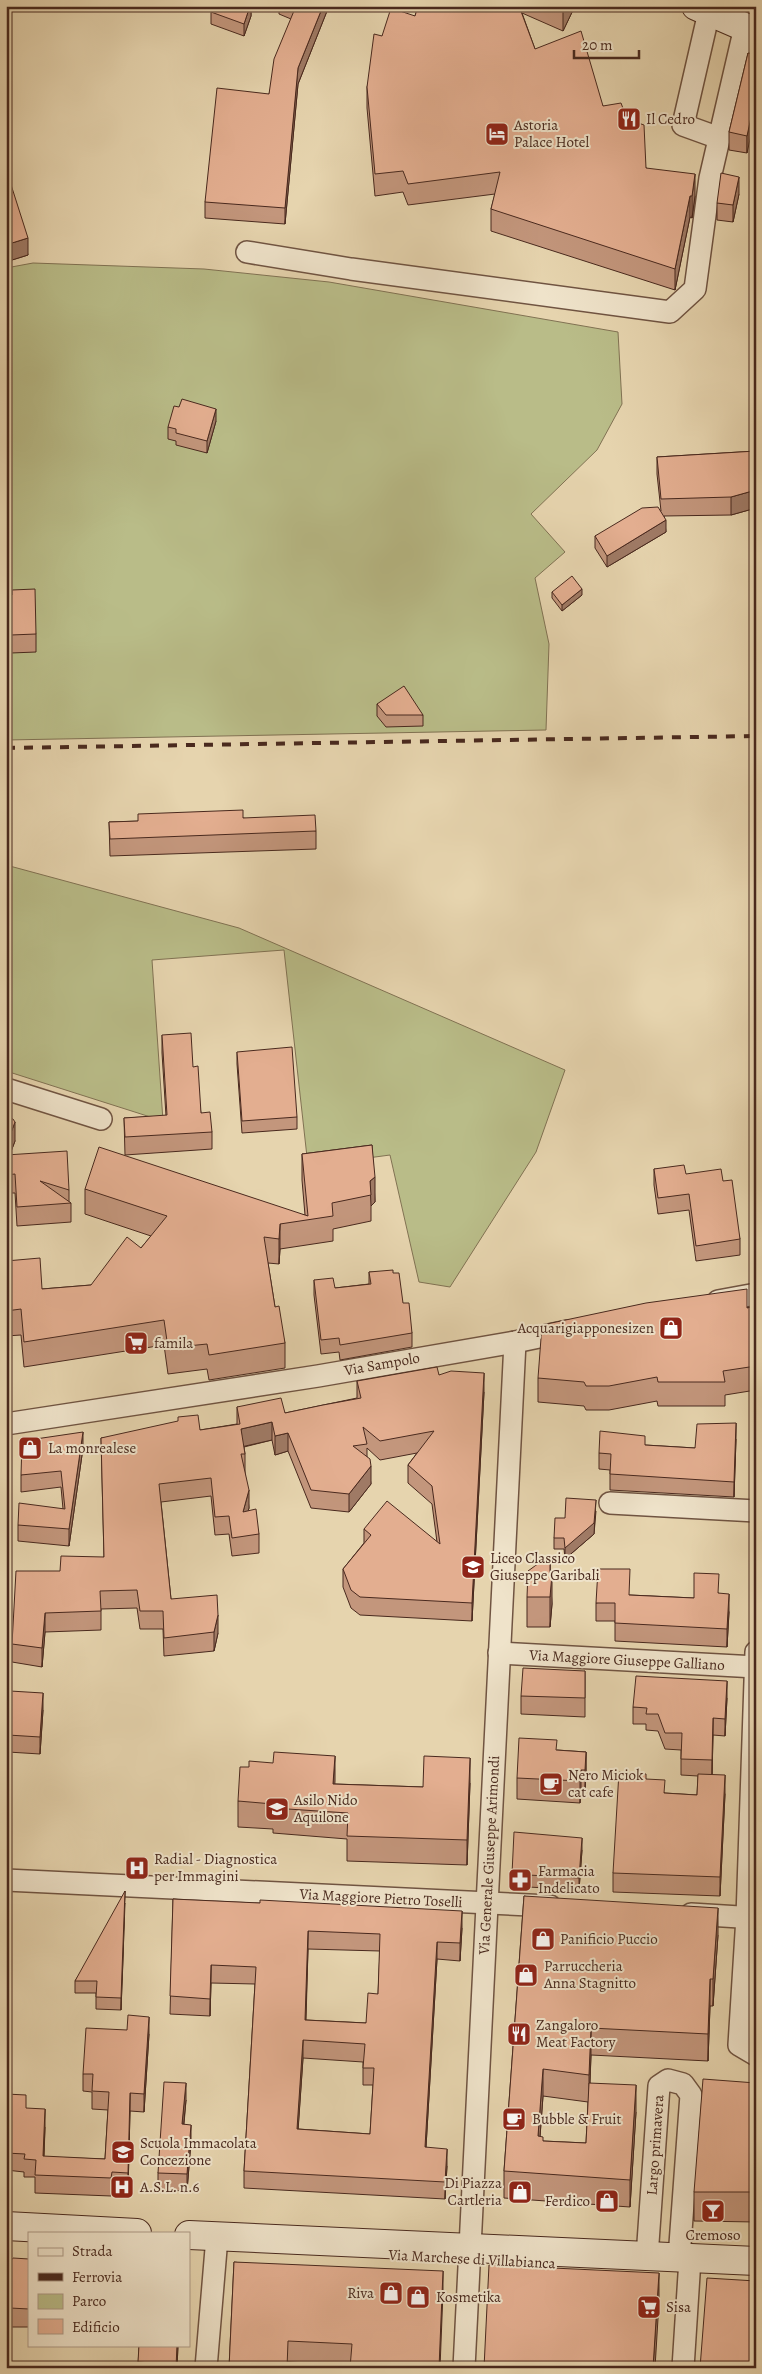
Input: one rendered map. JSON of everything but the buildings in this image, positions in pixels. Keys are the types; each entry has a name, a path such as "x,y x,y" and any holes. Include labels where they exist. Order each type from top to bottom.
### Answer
{"street":[{"path":"246,252 351,269 670,312 695,288 710,178 719,138 752,25 702,9 683,125 719,138"},
{"path":"6,1090 101,1119"},
{"path":"702,1304 756,1294"},
{"name":"Via Sampolo","path":"6,1424 318,1376 514,1342 591,1326"},
{"name":"Via Generale Giuseppe Arimondi","path":"464,2368 514,1342"},
{"path":"610,1503 756,1511"},
{"name":"Via Maggiore Giuseppe Galliano","path":"499,1653 755,1662"},
{"path":"755,1662 751,1918 739,2045 756,2055"},
{"name":"Via Maggiore Pietro Toselli","path":"6,1880 573,1907"},
{"path":"670,1913 751,1918"},
{"name":"Largo primavera","path":"648,2257 659,2086 668,2080 683,2084 691,2095 686,2262"},
{"path":"6,2226 118,2232"},
{"name":"Via Marchese di Villabianca","path":"190,2235 216,2242"},
{"path":"6,2237 28,2238"},
{"path":"206,2368 216,2242"},
{"name":"Via Marchese di Villabianca","path":"190,2245 216,2242 686,2262 756,2262"},
{"name":"Via Marchese di Villabianca","path":"470,2253 648,2257 756,2273"},
{"path":"684,2368 686,2262"}],"green space":[{"path":"33,263 204,269 329,282 618,332 622,404 597,450 531,514 565,552 535,578 549,644 546,730 6,740 6,268"},
{"path":"6,865 239,928 565,1070 536,1152 450,1287 419,1282 390,1155 308,1166 284,950 152,960 163,1121 6,1071"}],"railway":[{"path":"6,748 756,736"}],"place":[{"name":"Il Cedro","path":"629,119"},
{"name":"Astoria Palace Hotel","path":"497,134"},
{"name":"Acquarigiapponesizen","path":"671,1328"},
{"name":"famila","path":"136,1343"},
{"name":"La monrealese","path":"30,1448"},
{"name":"Liceo Classico Giuseppe Garibali","path":"473,1567"},
{"name":"Nero Miciok cat cafe","path":"551,1784"},
{"name":"Asilo Nido Aquilone","path":"277,1809"},
{"name":"Radial - Diagnostica per Immagini","path":"137,1868"},
{"name":"Farmacia Indelicato","path":"520,1880"},
{"name":"Panificio Puccio","path":"543,1939"},
{"name":"Parruccheria Anna Stagnitto","path":"526,1975"},
{"name":"Zangaloro Meat Factory","path":"519,2034"},
{"name":"Bubble & Fruit","path":"514,2119"},
{"name":"Scuola Immacolata Concezione","path":"123,2152"},
{"name":"A.S.L. n.6","path":"122,2187"},
{"name":"Di Piazza Cartleria","path":"520,2192"},
{"name":"Ferdico","path":"607,2201"},
{"name":"Cremoso","path":"713,2211"},
{"name":"Riva","path":"391,2293"},
{"name":"Kosmetika","path":"418,2297"},
{"name":"Sisa","path":"649,2307"}]}
